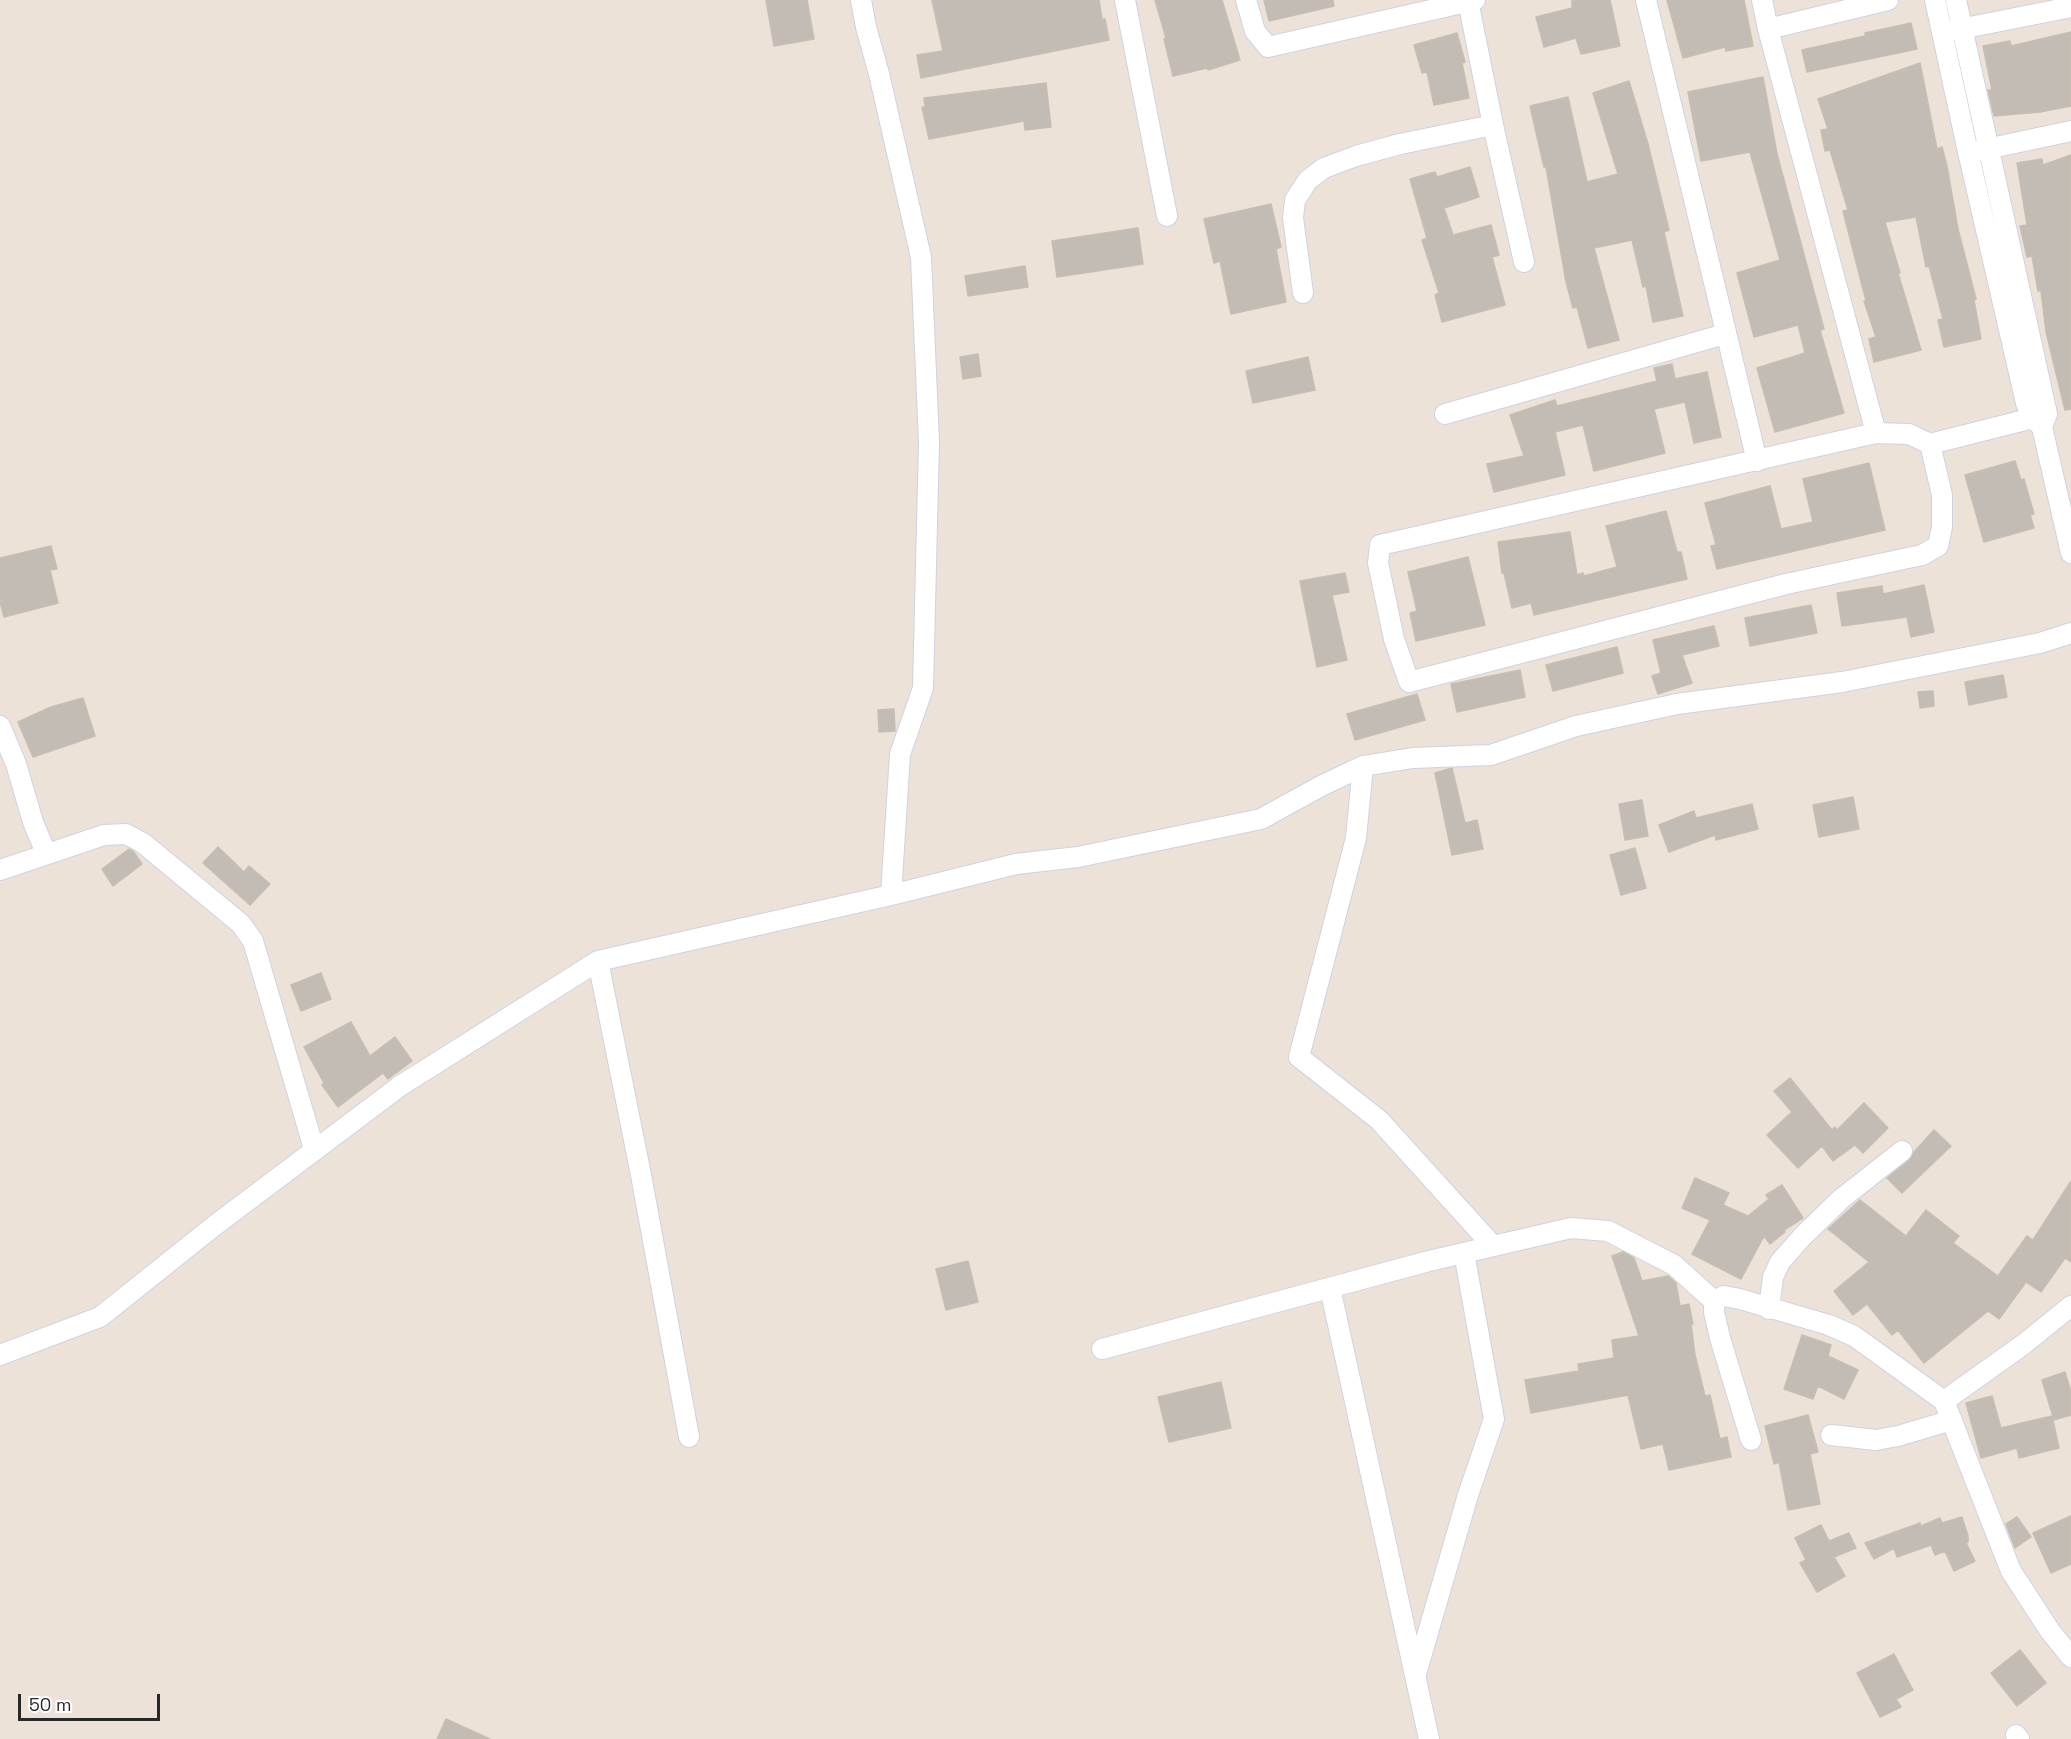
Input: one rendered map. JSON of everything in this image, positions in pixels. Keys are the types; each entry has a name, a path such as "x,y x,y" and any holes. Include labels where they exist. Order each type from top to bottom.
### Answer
{"street":[{"path":"861,0 921,257 929,442 923,688 900,754 891,895"},
{"path":"1125,0 1167,216"},
{"path":"1246,0 1256,31 1268,47 1471,1 1493,125 1524,262"},
{"path":"1646,0 1756,461"},
{"path":"1762,0 1876,433"},
{"path":"1768,29 1888,0"},
{"path":"1935,0 2026,403 2037,422 2071,553"},
{"path":"1930,444 1942,495 1942,527 1938,546 1923,555 1786,584 1409,682 1394,639 1378,562 1380,545 1876,433 1909,434 1930,444 2037,422 2047,414 1956,0"},
{"path":"1941,33 2071,7"},
{"path":"1303,293 1293,218 1295,200 1308,180 1333,164 1356,156 1409,142 1493,125"},
{"path":"1968,152 2071,131"},
{"path":"1445,414 1725,334"},
{"path":"0,1354 100,1317 314,1149 400,1086 598,961 891,895 1016,864 1078,857 1261,819 1363,766 1413,758 1491,755 1576,726 1677,704 1842,682 2040,643 2071,633"},
{"path":"0,726 16,764 33,822 46,853"},
{"path":"1363,766 1356,838 1299,1057 1379,1120 1493,1246"},
{"path":"0,870 104,835 126,834 143,843 241,924 253,941 314,1149"},
{"path":"598,961 641,1175 689,1437"},
{"path":"1769,1309 1773,1276 1780,1262 1841,1199 1902,1150"},
{"path":"1102,1349 1493,1246 1571,1228 1608,1232 1674,1265 1714,1302 1720,1338 1751,1440"},
{"path":"1415,1677 1468,1495 1494,1419 1464,1253"},
{"path":"1330,1288 1429,1739"},
{"path":"1714,1302 1724,1296 1740,1299 1830,1325 1854,1336 1944,1401 2011,1571 2050,1631 2071,1657"},
{"path":"1944,1401 2024,1344 2071,1306"},
{"path":"1832,1435 1876,1440 1952,1420"}],"building":[{"path":"766,0 807,0 814,39 774,46"},
{"path":"932,0 1099,0 1109,40 921,78 917,55 943,51"},
{"path":"1155,0 1222,0 1240,60 1208,70 1207,68 1173,76 1164,39 1166,38"},
{"path":"1264,0 1333,0 1334,6 1269,21"},
{"path":"1572,0 1610,0 1620,46 1581,54 1576,38 1544,47 1536,17 1572,8"},
{"path":"1667,0 1744,0 1753,46 1726,51 1725,47 1683,58"},
{"path":"1911,23 1917,49 1807,72 1802,50"},
{"path":"2071,32 2071,106 2040,112 1994,116 1988,90 1992,90 1983,46 2010,41 2011,46"},
{"path":"1457,33 1465,62 1462,63 1469,98 1434,105 1427,72 1422,73 1414,45"},
{"path":"1920,63 1937,149 1942,147 1947,166 1958,229 1976,299 1974,300 1981,339 1944,347 1938,320 1943,319 1929,266 1926,267 1916,217 1885,222 1921,350 1874,362 1869,339 1876,337 1864,301 1866,301 1843,211 1848,210 1830,150 1825,151 1821,130 1828,129 1818,99"},
{"path":"1763,77 1777,154 1824,329 1820,330 1844,413 1775,432 1757,368 1805,353 1798,325 1754,337 1737,273 1780,260 1750,152 1701,161 1688,92"},
{"path":"1629,81 1648,144 1669,230 1664,232 1683,316 1653,322 1646,286 1643,287 1632,240 1594,248 1619,340 1588,348 1577,307 1573,308 1566,282 1546,167 1544,167 1530,106 1568,97 1587,182 1618,174 1593,93"},
{"path":"1046,83 1051,127 1025,130 1024,121 929,139 922,107 925,107 924,98"},
{"path":"2071,155 2071,409 2065,410 2046,332 2041,291 2038,291 2032,256 2027,257 2020,226 2027,225 2017,163 2042,159 2043,165"},
{"path":"1470,167 1479,197 1444,208 1453,235 1491,225 1499,255 1492,257 1505,305 1442,322 1435,295 1439,293 1422,240 1427,238 1410,179 1435,172 1437,177"},
{"path":"1271,204 1281,247 1276,249 1286,302 1231,314 1220,261 1214,263 1204,219"},
{"path":"1138,228 1143,264 1057,277 1052,241"},
{"path":"1025,266 1028,287 968,296 965,276"},
{"path":"978,354 981,376 963,379 960,357"},
{"path":"1308,357 1315,390 1253,403 1246,371"},
{"path":"1672,364 1675,379 1707,372 1721,437 1694,443 1685,402 1654,409 1665,453 1594,471 1583,425 1555,432 1565,475 1494,492 1487,464 1524,456 1510,415 1555,400 1557,406 1657,381 1654,368"},
{"path":"2015,461 2021,480 2024,479 2034,514 2030,515 2034,528 1984,542 1965,475"},
{"path":"1869,463 1885,530 1717,569 1711,546 1716,545 1705,503 1770,486 1781,529 1813,522 1803,479"},
{"path":"1666,511 1677,552 1681,552 1687,579 1534,615 1531,603 1512,608 1504,573 1502,573 1498,542 1570,532 1577,575 1583,573 1584,576 1617,567 1606,526"},
{"path":"51,546 57,569 50,570 58,603 4,617 0,602 0,558"},
{"path":"1468,557 1485,625 1416,641 1410,613 1417,611 1408,572"},
{"path":"1345,573 1349,592 1332,595 1347,660 1317,667 1300,581"},
{"path":"1924,585 1934,632 1911,637 1907,617 1842,626 1837,593 1882,586 1883,594"},
{"path":"1811,605 1817,633 1750,646 1745,618"},
{"path":"1714,626 1719,646 1682,655 1692,683 1658,694 1652,676 1661,673 1653,640"},
{"path":"1617,647 1623,673 1553,691 1546,665"},
{"path":"1520,670 1525,697 1457,712 1451,684"},
{"path":"2003,675 2007,697 1969,705 1965,682"},
{"path":"1933,691 1934,706 1920,708 1918,692"},
{"path":"1417,694 1425,720 1355,740 1347,714"},
{"path":"83,698 95,736 33,757 18,722 51,707"},
{"path":"894,709 895,731 879,732 878,710"},
{"path":"1452,768 1465,823 1477,820 1483,849 1452,855 1435,773"},
{"path":"1853,797 1859,829 1819,837 1813,805"},
{"path":"1642,800 1648,836 1625,840 1619,804"},
{"path":"1752,804 1758,829 1716,840 1715,835 1669,852 1659,825 1694,811 1696,818"},
{"path":"218,847 244,872 249,866 270,884 250,905 203,863"},
{"path":"1635,848 1646,888 1621,895 1610,855"},
{"path":"129,849 142,864 113,886 102,869"},
{"path":"321,973 331,999 301,1011 291,985"},
{"path":"351,1022 370,1056 395,1037 412,1061 388,1079 383,1073 338,1107 322,1085 324,1083 304,1047"},
{"path":"1790,1078 1832,1130 1835,1127 1837,1130 1864,1103 1888,1128 1863,1153 1855,1145 1833,1161 1822,1146 1798,1168 1767,1135 1792,1112 1774,1091"},
{"path":"1934,1130 1951,1146 1902,1193 1887,1178 1909,1160"},
{"path":"1695,1178 1729,1193 1723,1205 1748,1216 1769,1199 1766,1195 1782,1185 1803,1218 1784,1230 1785,1232 1770,1244 1764,1236 1741,1279 1692,1254 1710,1220 1682,1208"},
{"path":"2071,1181 2071,1262 2065,1258 2041,1292 2026,1282 1999,1319 1988,1311 1924,1363 1898,1330 1892,1335 1867,1304 1853,1315 1834,1291 1869,1262 1828,1229 1860,1200 1906,1236 1926,1210 1959,1236 1953,1243 1998,1276 2027,1236 2033,1240"},
{"path":"1623,1252 1634,1258 1642,1281 1668,1276 1676,1283 1680,1306 1689,1304 1695,1355 1705,1396 1710,1395 1720,1439 1727,1437 1731,1457 1669,1470 1663,1444 1641,1449 1628,1395 1531,1413 1525,1380 1579,1371 1578,1364 1614,1358 1612,1340 1639,1336 1612,1256"},
{"path":"968,1261 978,1302 946,1310 936,1269"},
{"path":"1802,1335 1831,1345 1828,1356 1858,1370 1844,1399 1818,1386 1813,1399 1784,1389"},
{"path":"2065,1372 2071,1392 2071,1415 2054,1420 2042,1380"},
{"path":"1221,1382 1231,1428 1169,1442 1158,1397"},
{"path":"1992,1396 2001,1428 2052,1416 2059,1448 2019,1458 2017,1448 1981,1458 1966,1403"},
{"path":"1808,1415 1818,1452 1810,1454 1820,1504 1788,1510 1779,1462 1774,1464 1765,1426"},
{"path":"2071,1516 2071,1564 2051,1573 2033,1533"},
{"path":"1962,1517 1968,1536 1966,1543 1975,1561 1954,1571 1945,1551 1935,1555 1931,1545 1897,1557 1894,1548 1874,1559 1865,1543 1920,1523 1921,1526 1940,1518 1942,1523"},
{"path":"2017,1517 2031,1537 2015,1548 2006,1524"},
{"path":"1821,1525 1829,1541 1849,1533 1856,1548 1834,1557 1845,1576 1817,1592 1800,1563 1806,1560 1795,1538"},
{"path":"2020,1650 2046,1683 2017,1706 1991,1673"},
{"path":"1894,1654 1913,1690 1896,1699 1901,1707 1880,1717 1857,1673"},
{"path":"446,1719 490,1739 437,1739"}]}
